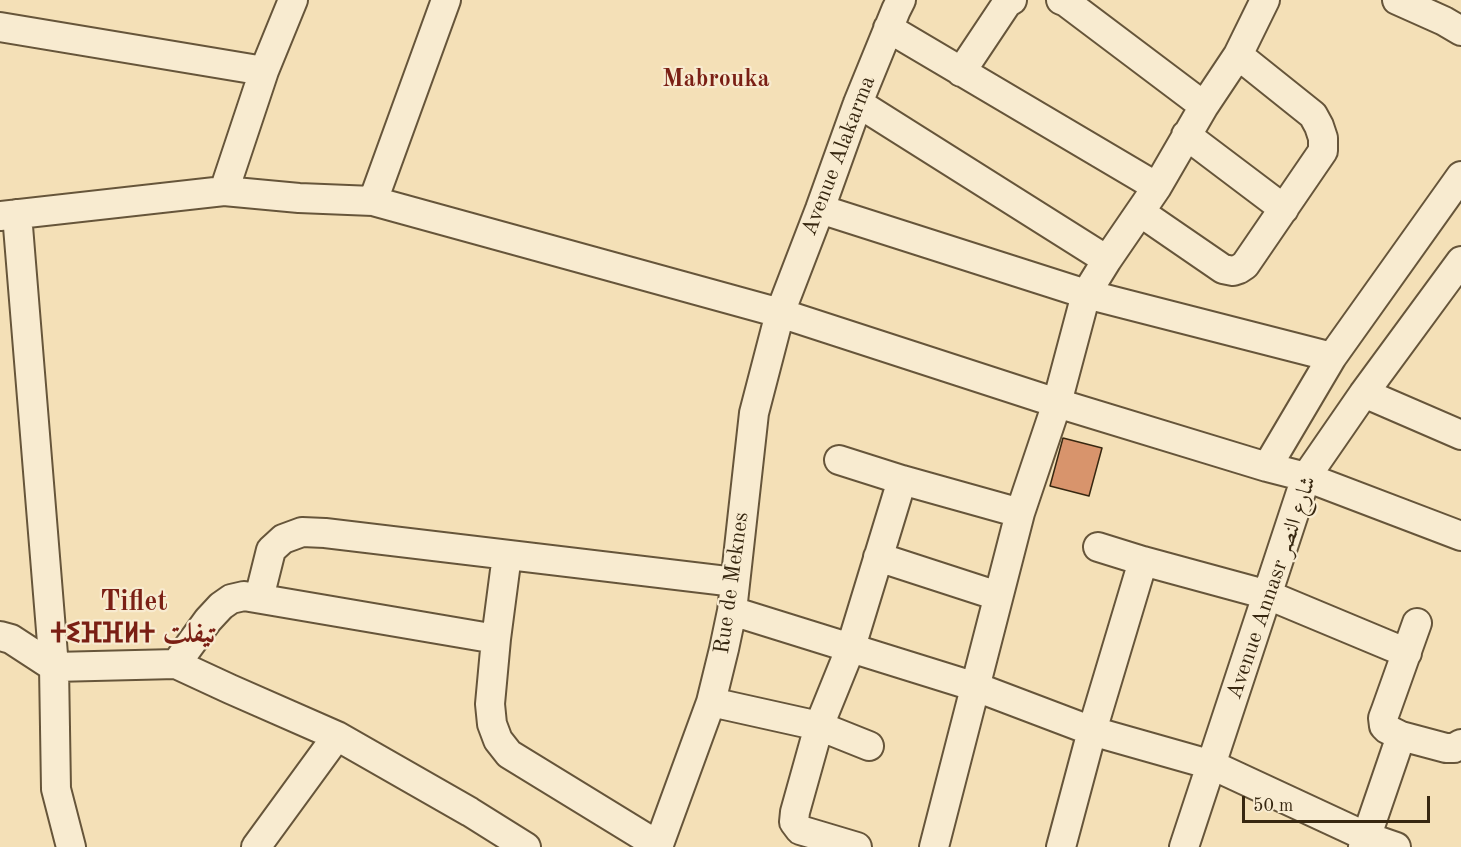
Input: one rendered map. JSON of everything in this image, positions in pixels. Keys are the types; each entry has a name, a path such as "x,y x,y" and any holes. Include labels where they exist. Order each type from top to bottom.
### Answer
{"street":[{"path":"224,191 264,70 292,0"},
{"path":"373,201 446,0"},
{"path":"961,72 1007,3 1012,0"},
{"path":"1061,0 1204,106"},
{"path":"934,847 1020,513 1057,404 1086,294 1157,187 1186,135 1238,56 1265,0"},
{"path":"1397,0 1461,31"},
{"path":"891,10 961,72 1157,187"},
{"name":"Avenue Alakarma","path":"780,313 891,10"},
{"path":"0,27 264,70"},
{"path":"1140,212 1223,269 1233,271 1245,265 1323,151 1320,126 1313,115 1238,56"},
{"path":"858,104 1107,260"},
{"path":"1186,135 1284,209"},
{"name":"Avenue Annasr شارع النصر","path":"1267,467 1332,357 1461,176"},
{"path":"71,847 56,789 54,667 9,215 224,191 299,198 373,201 780,313 1057,404 1306,477 1461,536"},
{"path":"820,209 1086,294 1332,357"},
{"name":"Avenue Annasr شارع النصر","path":"1184,847 1306,477 1364,393 1461,261"},
{"name":"Rue de Meknes","path":"658,847 711,702 732,611 754,413 780,313"},
{"path":"1364,393 1461,435"},
{"path":"839,460 1020,513"},
{"path":"857,847 800,830 795,824 795,812 819,726 851,647 902,480"},
{"path":"259,598 271,550 283,539 302,532 735,582"},
{"path":"1098,547 1268,595 1407,652"},
{"path":"507,555 490,704 492,724 498,740 509,754 658,847"},
{"path":"878,557 998,596"},
{"path":"1061,847 1092,730 1143,561"},
{"path":"176,664 221,606 231,599 244,596 496,639"},
{"path":"732,611 976,687 1092,730 1212,765 1365,842 1396,847"},
{"path":"1417,623 1383,718 1384,726 1401,736 1446,748 1454,748 1461,744"},
{"path":"0,636 11,639 54,667 176,664 337,736 470,812 526,847"},
{"path":"711,702 819,726 868,746"},
{"path":"256,847 337,736"},
{"path":"1365,842 1401,736"}],"building":[{"path":"1063,438 1102,448 1089,496 1050,486"}],"district":[{"name":"Mabrouka","path":"716,80"},
{"name":"Tiflet ⵜⵉⴼⴼⵍⵜ تيفلت","path":"134,619"}]}
